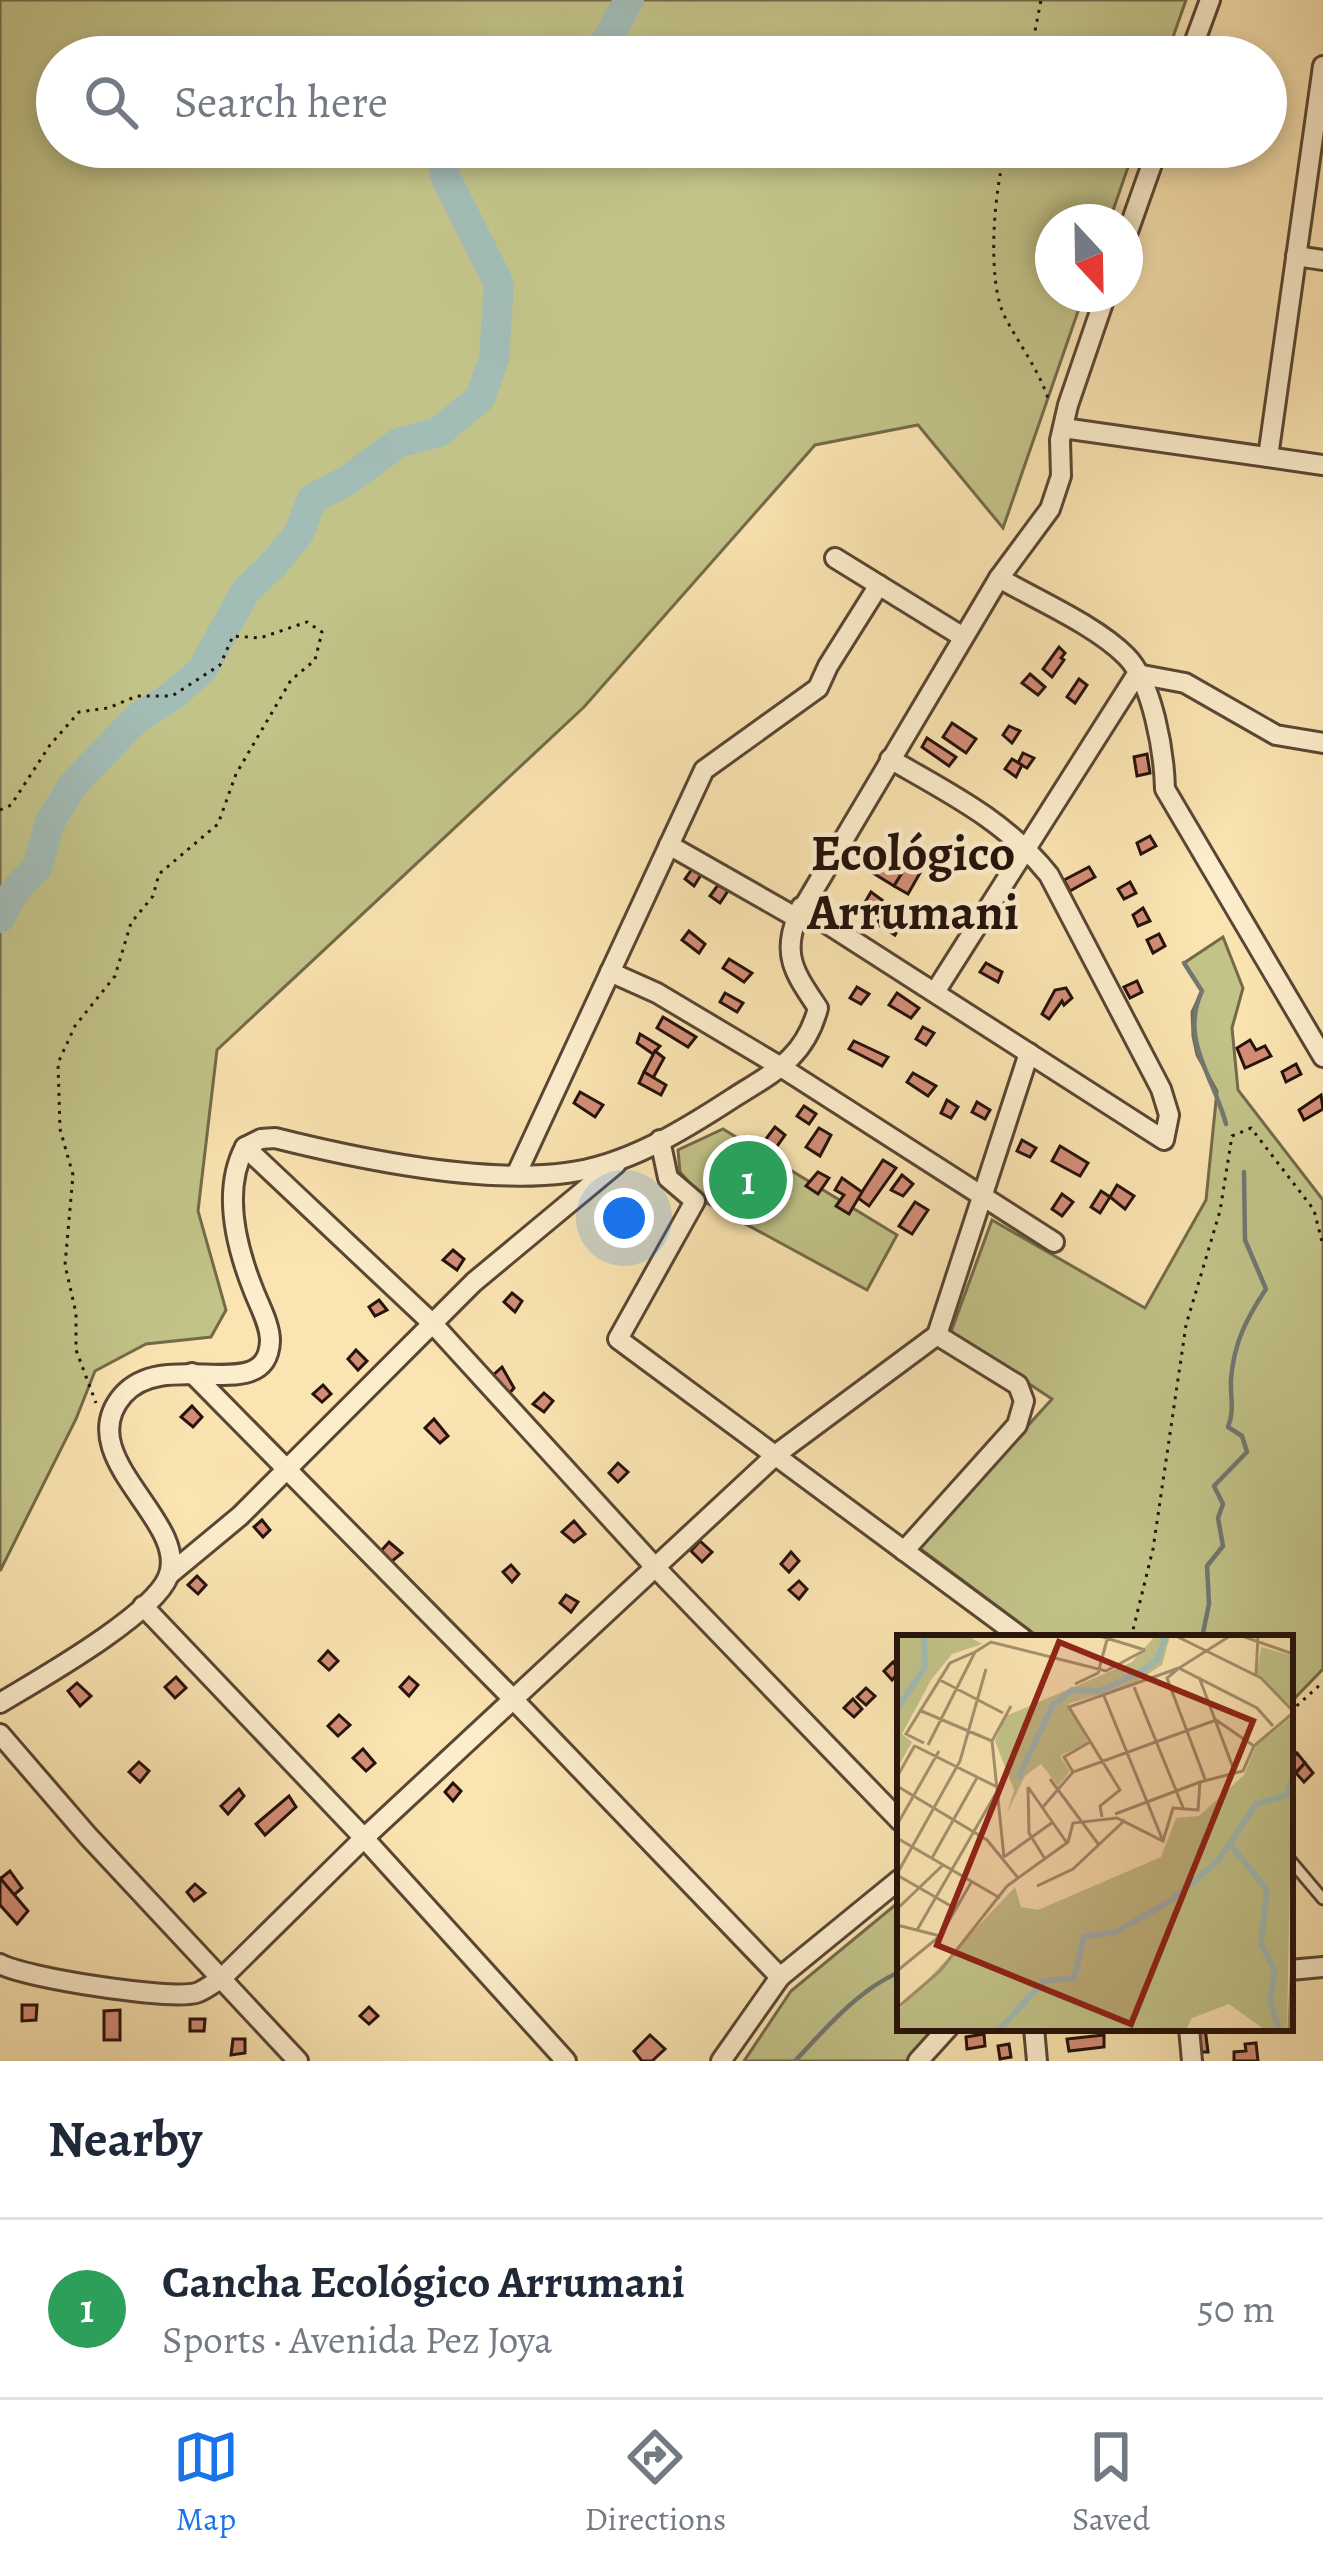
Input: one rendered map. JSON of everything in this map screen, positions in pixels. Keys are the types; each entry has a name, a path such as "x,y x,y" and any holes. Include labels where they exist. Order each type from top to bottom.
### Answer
{"street":[{"path":"1197,36 1210,0"},
{"path":"1268,457 1323,66"},
{"path":"1138,204 1151,168"},
{"path":"1295,256 1323,260"},
{"path":"170,1574 171,1559 161,1532 114,1454 107,1432 112,1411 139,1381 159,1373 252,1373 264,1361 270,1340 238,1246 234,1211 233,1183 245,1147 275,1138 362,1156 516,1174 568,1173 660,1140 781,1067 811,1035 818,1008 791,966 791,933 799,912 999,578 1051,509 1060,476 1062,434 1100,312"},
{"path":"1062,434 1323,465"},
{"path":"835,558 963,637"},
{"path":"999,578 1127,657 1155,718 1165,761 1165,789 1323,1057"},
{"path":"516,1174 704,770 818,688 878,585"},
{"path":"1137,674 1185,683 1276,735 1323,742"},
{"path":"935,992 1137,674"},
{"path":"669,844 799,912 935,992 1164,1140 1169,1115 1161,1089 1072,913 1027,848 992,818 890,759"},
{"path":"610,972 657,993 781,1067 1054,1242"},
{"path":"0,1964 39,1978 171,1993 195,1993 220,1979 364,1838 776,1456 938,1335 1030,1053"},
{"path":"660,1140 668,1178 695,1202 618,1340 1018,1635"},
{"path":"245,1147 434,1325 654,1566 897,1818"},
{"path":"0,1703 64,1664 143,1606 170,1574 241,1516 474,1282 625,1156"},
{"path":"904,1551 1017,1425 1024,1401 1018,1384 938,1335"},
{"path":"192,1373 780,1977"},
{"path":"143,1606 364,1838 566,2061"},
{"path":"0,1734 298,2061"},
{"path":"721,2061 780,1977 897,1881"},
{"path":"1293,1970 1323,1967"},
{"path":"918,2061 945,2031"},
{"path":"1034,2031 1037,2061"},
{"path":"1189,2031 1192,2061"}],"lane":[{"path":"1293,1864 1323,1899"}],"path":[{"path":"1034,36 1041,0"},
{"path":"1003,168 993,227 1001,311 1041,378 1062,434"},
{"path":"0,810 11,806 50,745 79,712 108,708 136,696 172,696 220,664 233,636 260,638 307,622 322,632 315,659 291,680 236,775 218,824 159,874 153,896 131,922 115,976 75,1026 58,1063 60,1129 73,1175 65,1265 76,1313 76,1350 107,1432"},
{"path":"1132,1635 1153,1549 1186,1325 1220,1210 1232,1136 1251,1128 1315,1210 1323,1246"},
{"path":"1293,1709 1323,1682"}],"green space":[{"path":"0,0 1186,0 1173,36 36,36 36,168 1128,168 1115,204 1035,204 1035,312 1078,312 1003,528 918,425 815,445 584,707 217,1050 198,1211 226,1310 211,1337 146,1344 95,1371 0,1571"},
{"path":"1223,937 1243,988 1232,1028 1238,1090 1323,1200 1323,1669 1293,1700 1293,1635 1036,1635 918,1547 1052,1399 951,1332 992,1220 1145,1308 1206,1200 1217,1091 1197,1055 1193,1036 1192,1012 1202,991 1184,963"},
{"path":"723,1129 897,1235 867,1290 707,1203 680,1172 678,1150"},
{"path":"897,1903 897,2031 934,2031 906,2061 744,2061 791,1991"}],"building":[{"path":"1059,647 1064,660 1052,677 1043,669"},
{"path":"1030,674 1045,687 1038,695 1022,683"},
{"path":"1079,679 1087,685 1075,703 1067,697"},
{"path":"952,723 976,739 966,753 943,737"},
{"path":"1009,726 1020,731 1012,743 1003,735"},
{"path":"927,738 956,757 949,766 922,747"},
{"path":"1023,753 1034,758 1027,768 1018,763"},
{"path":"1147,754 1150,773 1137,776 1134,757"},
{"path":"1012,759 1022,765 1016,777 1005,769"},
{"path":"1150,836 1156,846 1141,854 1137,843"},
{"path":"867,856 901,875 894,886 860,865"},
{"path":"910,860 924,866 908,894 894,886"},
{"path":"1089,867 1095,877 1070,891 1064,880"},
{"path":"692,869 701,875 694,886 685,879"},
{"path":"1130,882 1136,893 1124,899 1118,889"},
{"path":"718,885 728,891 720,903 710,896"},
{"path":"871,892 882,900 875,909 864,904"},
{"path":"1143,908 1150,921 1138,926 1133,915"},
{"path":"998,910 1011,917 1005,926 994,919"},
{"path":"882,914 900,925 895,935 877,924"},
{"path":"689,931 705,944 699,953 682,940"},
{"path":"1159,934 1165,946 1153,953 1147,940"},
{"path":"729,959 752,973 744,982 723,968"},
{"path":"986,963 1002,972 998,982 980,972"},
{"path":"1137,981 1142,992 1130,998 1124,987"},
{"path":"857,987 869,994 861,1004 850,998"},
{"path":"1066,988 1072,998 1064,1005 1062,1001 1049,1019 1042,1014 1055,990"},
{"path":"725,993 743,1003 737,1012 720,1002"},
{"path":"897,993 919,1008 911,1018 889,1005"},
{"path":"663,1017 696,1037 688,1047 657,1028"},
{"path":"923,1027 934,1033 926,1045 916,1039"},
{"path":"640,1034 660,1046 653,1054 637,1043"},
{"path":"1250,1040 1256,1050 1265,1046 1271,1056 1245,1068 1237,1048"},
{"path":"854,1041 888,1057 882,1066 849,1049"},
{"path":"655,1051 664,1058 653,1078 644,1072"},
{"path":"1296,1064 1301,1074 1286,1082 1282,1072"},
{"path":"644,1072 666,1085 661,1095 639,1083"},
{"path":"913,1073 936,1086 928,1096 907,1082"},
{"path":"580,1092 603,1105 595,1117 574,1103"},
{"path":"1321,1095 1323,1109 1304,1120 1299,1110"},
{"path":"947,1100 958,1107 951,1118 941,1113"},
{"path":"977,1102 990,1110 985,1119 972,1112"},
{"path":"804,1106 816,1114 809,1124 797,1116"},
{"path":"775,1127 785,1135 770,1156 760,1147"},
{"path":"819,1128 831,1135 820,1156 806,1147"},
{"path":"1022,1140 1036,1148 1030,1157 1017,1151"},
{"path":"1060,1146 1088,1163 1080,1176 1052,1161"},
{"path":"883,1160 896,1168 869,1206 858,1198"},
{"path":"818,1172 829,1178 818,1194 806,1186"},
{"path":"902,1175 913,1184 903,1196 891,1190"},
{"path":"842,1178 862,1192 849,1214 836,1206 844,1195 835,1190"},
{"path":"1117,1185 1134,1196 1125,1209 1110,1197"},
{"path":"1101,1191 1110,1197 1100,1213 1091,1207"},
{"path":"1062,1194 1073,1202 1062,1216 1052,1209"},
{"path":"915,1202 928,1210 912,1234 899,1226"},
{"path":"453,1250 464,1259 457,1270 443,1260"},
{"path":"512,1293 522,1301 515,1312 504,1302"},
{"path":"379,1300 387,1310 375,1316 369,1307"},
{"path":"356,1350 367,1361 358,1370 348,1359"},
{"path":"502,1367 514,1388 506,1397 491,1377"},
{"path":"323,1385 331,1394 322,1402 313,1394"},
{"path":"544,1393 553,1401 544,1412 533,1404"},
{"path":"192,1406 202,1417 193,1427 181,1417"},
{"path":"434,1419 448,1436 440,1443 425,1428"},
{"path":"618,1463 628,1472 618,1482 609,1473"},
{"path":"262,1520 270,1530 263,1537 254,1527"},
{"path":"574,1521 585,1534 574,1542 562,1532"},
{"path":"700,1541 712,1552 702,1562 691,1551"},
{"path":"389,1542 402,1553 391,1562 381,1551"},
{"path":"791,1552 799,1561 789,1572 781,1564"},
{"path":"511,1565 519,1574 512,1582 503,1572"},
{"path":"197,1576 206,1585 198,1594 188,1585"},
{"path":"799,1581 807,1589 799,1599 789,1590"},
{"path":"566,1595 578,1602 571,1612 560,1603"},
{"path":"328,1651 338,1661 329,1670 319,1661"},
{"path":"893,1662 897,1667 892,1680 884,1671"},
{"path":"176,1677 186,1688 175,1698 165,1687"},
{"path":"409,1677 418,1685 409,1696 400,1687"},
{"path":"77,1683 91,1696 80,1706 68,1691"},
{"path":"866,1688 875,1696 866,1705 857,1697"},
{"path":"853,1699 862,1709 854,1717 844,1708"},
{"path":"339,1715 350,1725 338,1736 328,1726"},
{"path":"363,1749 375,1763 366,1771 353,1758"},
{"path":"1297,1753 1305,1763 1296,1772 1293,1766"},
{"path":"139,1762 149,1771 140,1782 129,1772"},
{"path":"1305,1763 1313,1773 1304,1782 1296,1773"},
{"path":"453,1783 461,1791 453,1801 445,1792"},
{"path":"239,1789 244,1796 228,1814 221,1806"},
{"path":"289,1796 296,1807 265,1835 256,1824"},
{"path":"10,1871 22,1888 14,1895 0,1879"},
{"path":"0,1878 28,1911 17,1924 0,1905"},
{"path":"195,1884 205,1893 194,1901 187,1892"},
{"path":"22,2005 37,2005 36,2020 22,2021"},
{"path":"369,2007 378,2016 369,2024 360,2016"},
{"path":"120,2010 120,2040 104,2040 104,2011"},
{"path":"190,2019 205,2019 204,2031 190,2031"},
{"path":"1194,2031 1205,2031 1208,2052 1196,2052"},
{"path":"984,2034 985,2046 967,2049 966,2037"},
{"path":"650,2035 665,2049 652,2061 642,2061 634,2051"},
{"path":"1104,2035 1104,2047 1069,2051 1067,2039"},
{"path":"233,2039 245,2039 245,2053 231,2055"},
{"path":"1256,2043 1258,2061 1234,2061 1234,2052 1246,2051 1245,2044"},
{"path":"1009,2044 1011,2057 1000,2059 998,2046"}],"waterway":[{"path":"609,36 629,0"},
{"path":"0,918 15,890 37,868 50,822 73,785 136,719 202,670 246,590 299,533 312,499 348,480 398,443 439,432 480,398 494,359 499,284 444,168"},
{"path":"1184,963 1202,991 1196,1009 1196,1042 1226,1124"},
{"path":"1203,1635 1209,1604 1207,1566 1223,1546 1218,1518 1223,1504 1214,1486 1247,1452 1242,1436 1228,1427 1235,1354 1266,1289 1245,1240 1244,1172"},
{"path":"795,2061 857,1999 897,1973"}],"place":[{"name":"Cancha Ecológico Arrumani","path":"748,1180"}],"district":[{"name":"Ecológico Arrumani","path":"913,882"}]}
